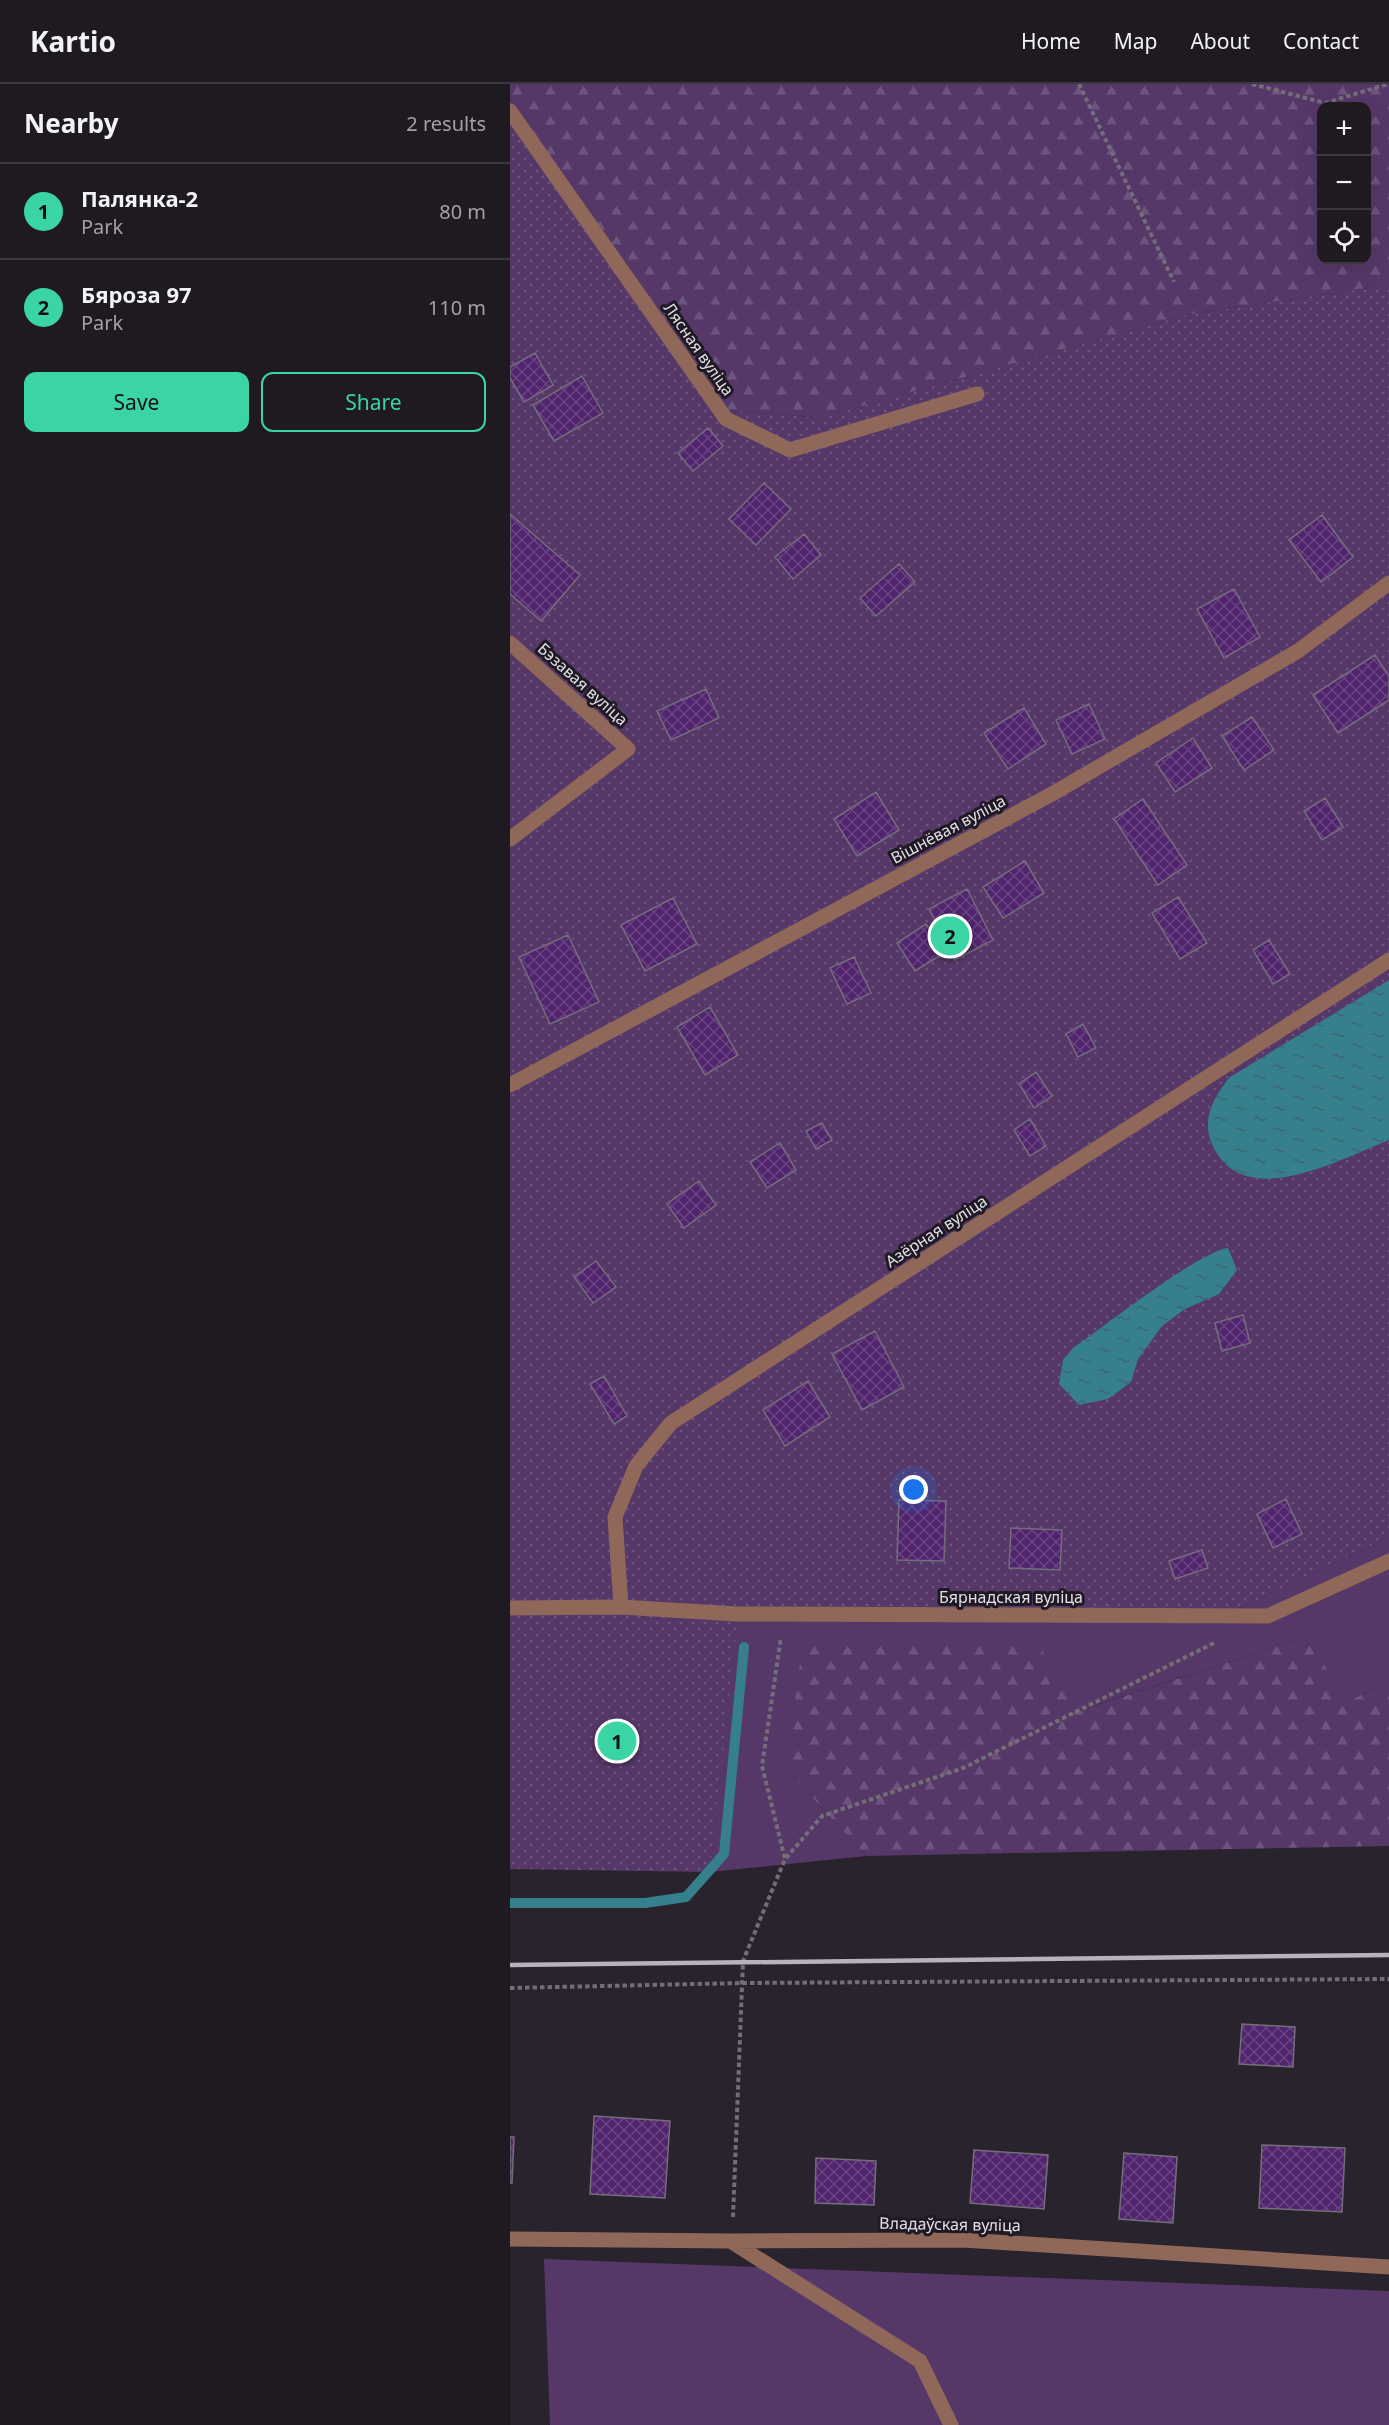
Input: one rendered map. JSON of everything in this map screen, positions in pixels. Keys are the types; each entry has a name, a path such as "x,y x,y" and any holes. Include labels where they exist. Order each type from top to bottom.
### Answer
{"street":[{"name":"Лясная вуліца","path":"510,111 726,419 790,450 977,394"},
{"name":"Вішнёвая вуліца","path":"510,1085 1062,788 1298,651 1389,583"},
{"name":"Бэзавая вуліца","path":"510,642 628,749 510,839"},
{"name":"Азёрная вуліца","path":"621,1607 615,1517 636,1466 671,1423 1389,960"},
{"name":"Бярнадская вуліца","path":"510,1608 621,1607 784,1614 1268,1616 1389,1561"},
{"name":"Владаўская вуліца","path":"510,2239 963,2240 1389,2267"},
{"path":"732,2241 920,2361 951,2425"}],"path":[{"path":"1079,84 1174,282"},
{"path":"1252,84 1325,103 1388,84"},
{"path":"784,1614 762,1766 785,1859"},
{"path":"732,2241 743,1961 785,1859 822,1816 963,1768 1226,1637"},
{"path":"510,1988 742,1983 1389,1978"}],"green space":[{"path":"510,84 1389,84 1389,285 1186,315 820,418 728,410 510,99"},
{"path":"510,99 728,410 820,418 1186,315 1389,285 1389,1537 1238,1609 738,1614 710,1872 510,1869"},
{"path":"1389,1537 1389,1682 1350,1700 1304,1637 1078,1711 786,1769 866,1856 710,1872 737,1614 1238,1609"},
{"path":"1304,1637 1350,1700 1389,1682 1389,1846 866,1856 786,1769 803,1640 1039,1645 1079,1711"},
{"path":"544,2259 1389,2291 1389,2425 550,2425"}],"water":[{"path":"1389,980 1389,1140 1320,1168 1269,1179 1246,1176 1226,1165 1212,1144 1208,1125 1214,1100 1230,1077"},
{"path":"1228,1248 1237,1270 1219,1294 1185,1309 1162,1326 1138,1359 1131,1382 1108,1399 1079,1405 1059,1384 1063,1360 1073,1348 1174,1276 1214,1252"}],"building":[{"path":"535,353 553,385 524,402 510,378 510,367"},
{"path":"582,376 603,413 554,441 533,405"},
{"path":"708,428 723,446 693,471 678,453"},
{"path":"764,483 791,509 756,545 729,519"},
{"path":"510,514 580,575 541,621 510,594"},
{"path":"1322,515 1353,557 1321,582 1289,540"},
{"path":"804,534 821,555 793,579 775,557"},
{"path":"899,564 915,582 876,616 860,598"},
{"path":"1234,589 1260,637 1224,658 1197,609"},
{"path":"1375,655 1389,676 1389,700 1338,733 1313,695"},
{"path":"706,689 719,718 671,740 657,711"},
{"path":"1089,704 1105,739 1072,754 1056,720"},
{"path":"1024,708 1046,744 1008,769 984,733"},
{"path":"1252,717 1274,750 1244,770 1222,736"},
{"path":"1193,738 1212,768 1175,792 1156,763"},
{"path":"876,792 899,830 857,856 834,819"},
{"path":"1325,798 1343,827 1322,840 1304,811"},
{"path":"1143,799 1187,865 1158,885 1114,819"},
{"path":"1025,861 1044,893 1003,918 983,887"},
{"path":"967,889 993,940 955,960 929,909"},
{"path":"1178,897 1207,943 1180,959 1152,913"},
{"path":"673,898 697,944 645,971 621,925"},
{"path":"926,924 944,953 915,971 897,943"},
{"path":"568,935 599,1002 550,1024 519,957"},
{"path":"1269,940 1290,974 1273,984 1253,950"},
{"path":"854,957 871,993 847,1004 830,968"},
{"path":"710,1007 738,1055 705,1075 677,1027"},
{"path":"1083,1024 1096,1048 1078,1057 1066,1034"},
{"path":"1036,1072 1052,1096 1034,1108 1019,1084"},
{"path":"1030,1119 1046,1146 1030,1156 1014,1130"},
{"path":"822,1123 832,1140 816,1149 806,1131"},
{"path":"780,1143 796,1170 767,1188 750,1162"},
{"path":"699,1181 716,1205 684,1228 667,1204"},
{"path":"596,1261 616,1287 593,1303 574,1277"},
{"path":"1243,1315 1250,1343 1222,1351 1215,1323"},
{"path":"875,1331 904,1387 862,1410 832,1354"},
{"path":"604,1376 627,1416 614,1424 590,1384"},
{"path":"808,1381 830,1417 785,1446 763,1410"},
{"path":"1286,1499 1302,1534 1273,1548 1257,1514"},
{"path":"899,1500 946,1501 944,1561 897,1560"},
{"path":"1011,1528 1062,1530 1060,1570 1009,1568"},
{"path":"1202,1550 1208,1568 1175,1579 1169,1561"},
{"path":"1242,2024 1295,2027 1293,2067 1239,2064"},
{"path":"594,2116 670,2121 665,2198 590,2194"},
{"path":"510,2137 514,2137 512,2183 510,2183"},
{"path":"1262,2145 1345,2148 1342,2212 1259,2208"},
{"path":"974,2150 1048,2155 1044,2209 970,2203"},
{"path":"1124,2153 1177,2157 1173,2223 1119,2219"},
{"path":"816,2158 876,2161 874,2205 815,2203"}],"waterway":[{"path":"510,1903 645,1903 686,1897 724,1854 744,1647"}],"railway":[{"path":"510,1965 1389,1955"}],"place":[{"name":"Бяроза 97","path":"950,936"},
{"name":"Палянка-2","path":"617,1741"}]}
